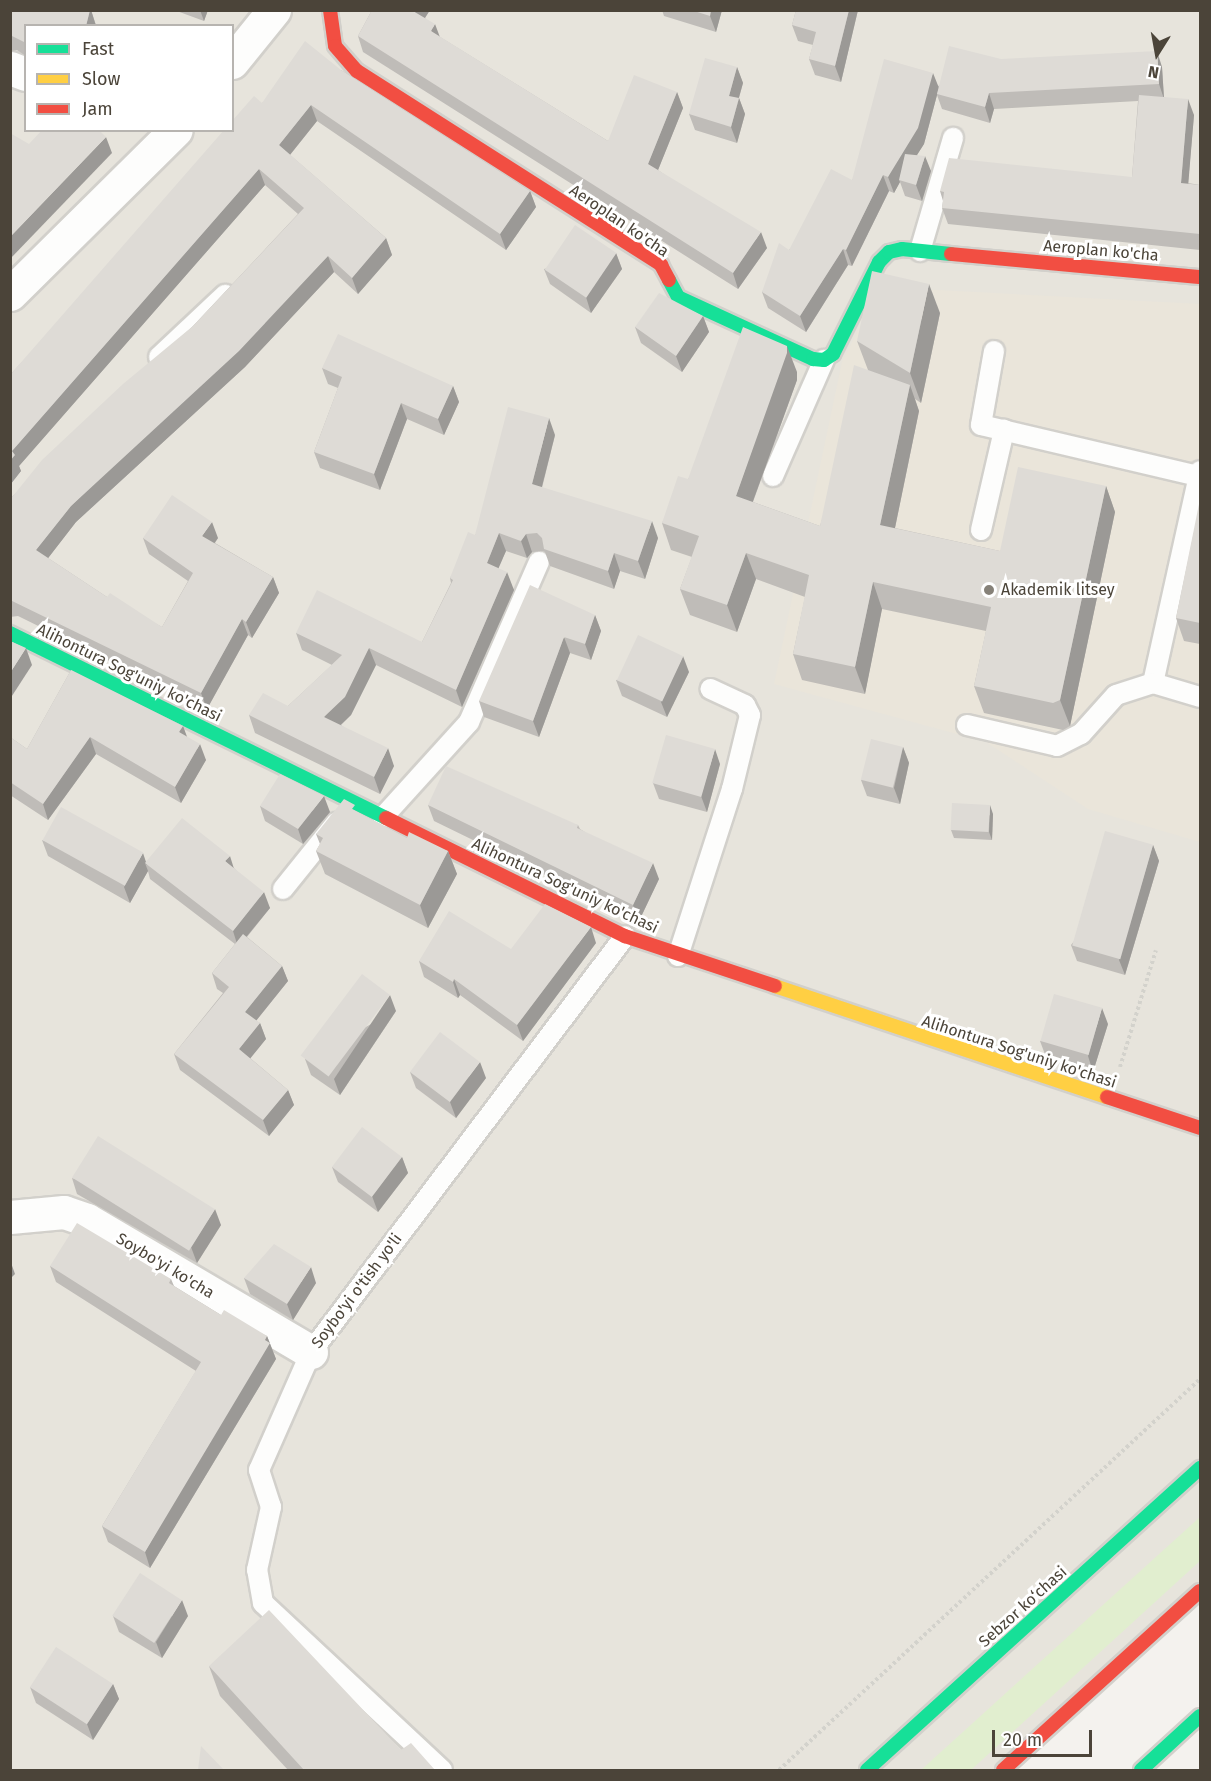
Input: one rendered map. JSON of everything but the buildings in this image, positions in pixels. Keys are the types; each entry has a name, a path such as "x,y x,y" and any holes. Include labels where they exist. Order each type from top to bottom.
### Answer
{"street":[{"path":"234,60 274,10"},
{"name":"Aeroplan ko'cha","path":"330,10 335,46 342,58 357,71 661,265 678,297 813,359 824,360 833,354 879,262 889,252 920,251 1200,277"},
{"path":"10,294 174,132"},
{"name":"Alihontura Sog'uniy ko'chasi","path":"10,633 625,936 678,956 1200,1128"},
{"name":"Soybo'yi ko'cha","path":"10,1217 64,1212 87,1220 311,1352"},
{"name":"Sebzor ko‘chasi","path":"867,1770 1200,1468"},
{"path":"1003,1770 1200,1591"},
{"path":"1141,1770 1200,1716"}],"lane":[{"path":"920,251 952,138"},
{"path":"141,374 242,279"},
{"path":"994,351 981,425 1200,474 1153,683"},
{"path":"773,476 824,360"},
{"path":"981,530 1004,430"},
{"path":"383,817 469,722 539,562"},
{"path":"967,725 1058,746 1081,734 1116,695 1153,683 1200,697"},
{"path":"678,956 732,789 750,715 745,705 711,689"},
{"path":"283,890 353,802"},
{"name":"Soybo'yi o'tish yo'li","path":"442,1770 270,1613 257,1583 259,1547 272,1507 259,1470 311,1352 625,936"}],"path":[{"path":"1111,1100 1156,950"},
{"path":"779,1770 1200,1380"}],"shaded area":[{"path":"11,11 1200,11 1200,1591 1004,1770 11,1770"},
{"name":"Akademik litsey","path":"880,287 1200,304 1200,842 1088,809 986,742 774,684 842,362"}],"green space":[{"path":"1200,1517 1200,1561 971,1770 921,1770"}],"traffic: fast":[{"path":"669,280 678,297 813,359 824,360 833,354 879,262 889,252 902,249 951,254"},
{"path":"10,633 386,818"},
{"path":"867,1770 1200,1468"},
{"path":"1141,1770 1200,1716"}],"traffic: slow":[{"path":"775,986 1107,1097"}],"traffic: jam":[{"path":"330,10 335,46 357,71 661,265 669,280"},
{"path":"951,254 1200,277"},
{"path":"386,818 625,936 775,986"},
{"path":"1107,1097 1200,1128"},
{"path":"1003,1770 1200,1591"}],"place":[{"name":"Akademik litsey","path":"989,590"}]}
